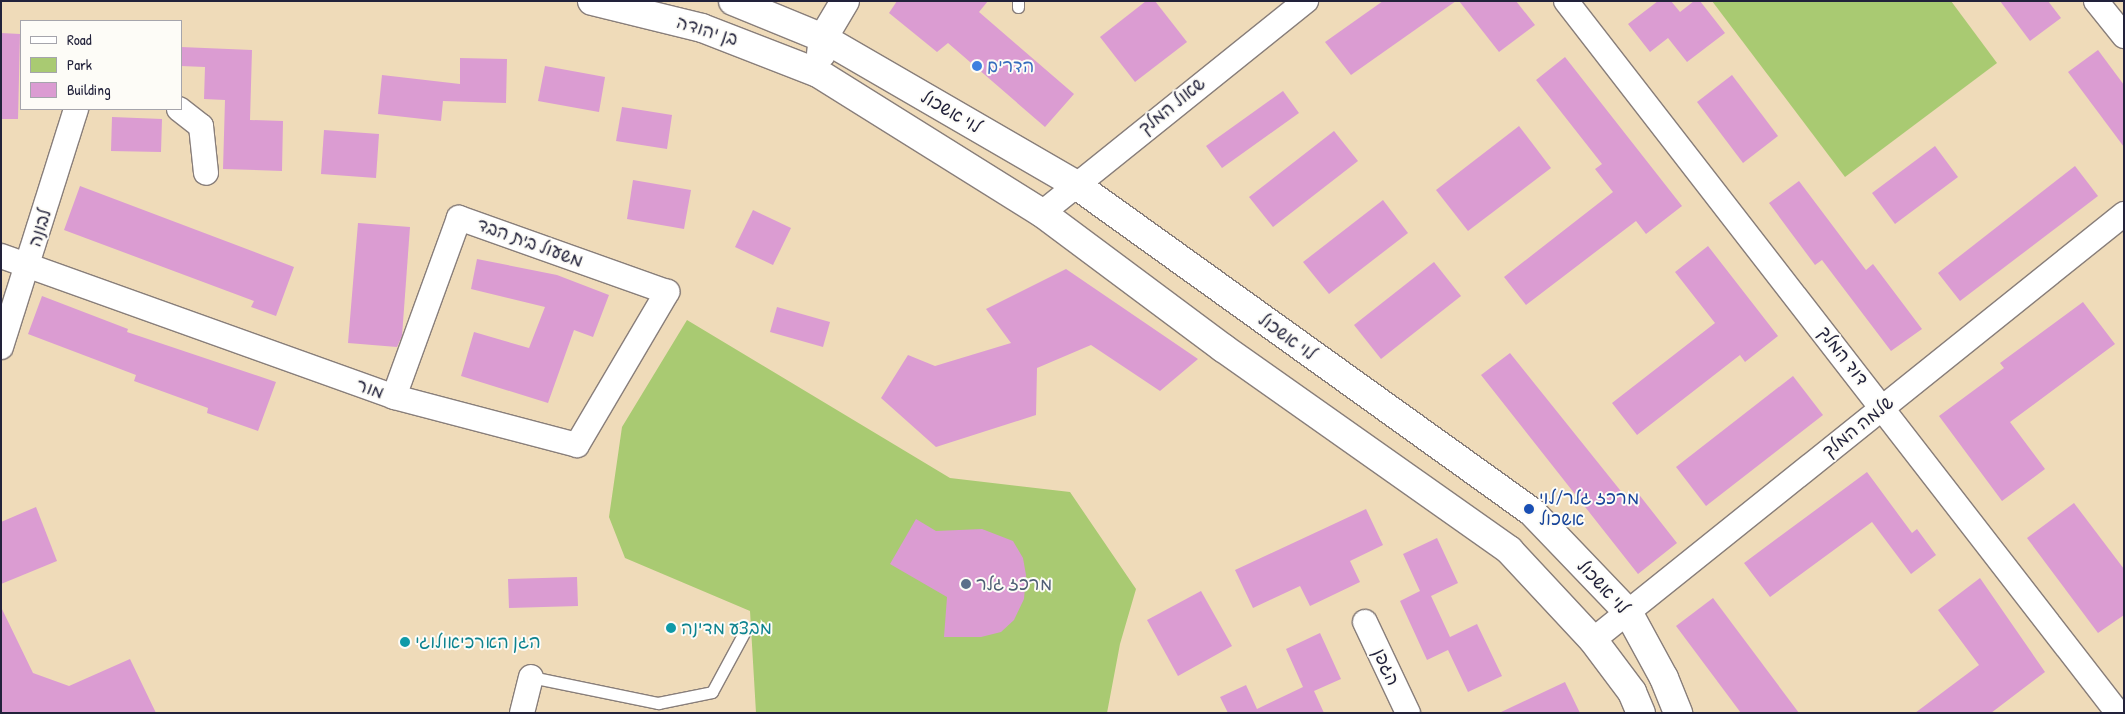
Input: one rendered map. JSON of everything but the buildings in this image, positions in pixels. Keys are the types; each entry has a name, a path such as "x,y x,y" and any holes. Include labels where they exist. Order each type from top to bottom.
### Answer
{"street":[{"name":"בן יהודה","path":"592,1 702,28 818,73"},
{"name":"בן יהודה","path":"732,1 823,38"},
{"path":"818,73 823,38 845,1"},
{"name":"שאול המלך","path":"1042,213 1074,184 1306,1"},
{"name":"דוד המלך","path":"1566,1 2118,713"},
{"path":"2096,1 2124,36"},
{"name":"לוי אשכול","path":"823,38 1074,184 1532,512 1628,612 1664,678 1678,713"},
{"name":"לוי אשכול","path":"818,73 1042,213 1223,348 1510,550 1593,640 1632,692 1641,713"},
{"name":"לבונה","path":"1,347 76,110"},
{"path":"180,110 201,126 206,173"},
{"name":"שלמה המלך","path":"1593,640 2124,214"},
{"name":"משעול בית הבד","path":"394,397 459,218 667,292"},
{"name":"מור","path":"1,256 394,397 577,446 667,292"},
{"name":"הגפן","path":"1365,622 1408,713"},
{"path":"522,713 532,677"}],"lane":[{"path":"532,677 658,703 712,692 746,629"}],"green space":[{"path":"1712,1 1951,1 1997,63 1845,177"},
{"path":"687,320 950,478 1070,492 1136,589 1120,644 1107,713 756,713 750,611 625,558 609,517 622,427"}],"place":[{"name":"הדרים","path":"977,66"},
{"name":"מרכז גלר/לוי אשכול","path":"1529,509"},
{"name":"מרכז גלר","path":"966,584"},
{"name":"מבצע מדינה","path":"671,628"},
{"name":"הגן הארכיאולוגי","path":"405,642"}]}
